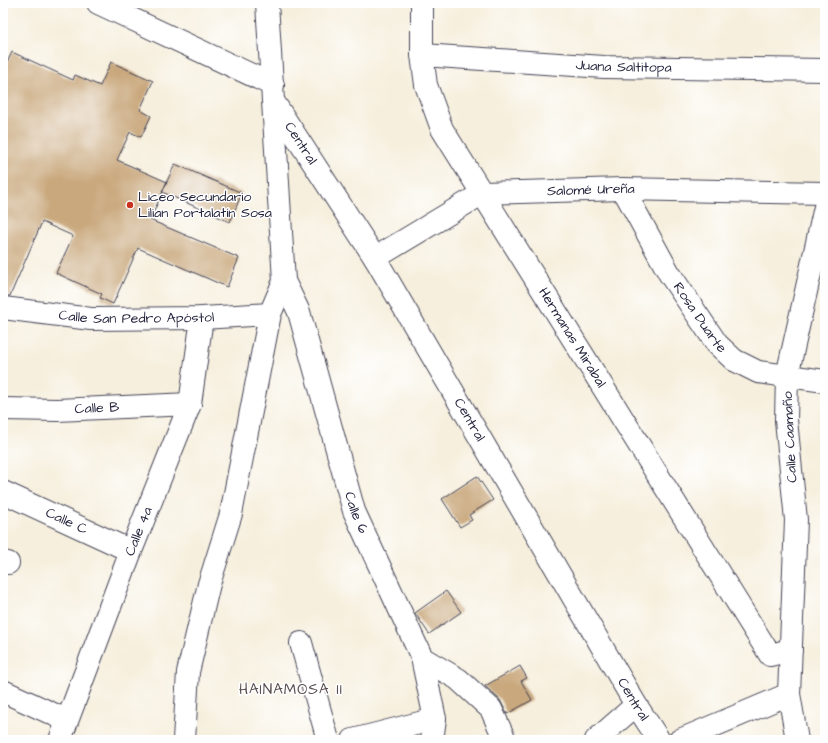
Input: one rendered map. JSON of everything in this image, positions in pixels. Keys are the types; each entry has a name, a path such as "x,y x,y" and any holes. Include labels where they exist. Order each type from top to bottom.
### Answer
{"street":[{"path":"98,3 273,94"},
{"path":"184,740 188,672 209,584 232,514 270,314 284,281 267,3"},
{"name":"Hermanas Mirabal","path":"422,3 422,55 426,85 442,129 780,652"},
{"name":"Juana Saltitopa","path":"422,55 604,67 825,70"},
{"name":"Central","path":"273,94 375,258 636,705 659,740"},
{"name":"Salomé Ureña","path":"375,258 483,193 623,189 825,193"},
{"name":"Rosa Duarte","path":"623,189 669,273 717,344 734,360 758,372 825,381"},
{"name":"Calle Caamaño","path":"797,740 780,652 796,520 786,420 786,376 825,207"},
{"name":"Calle 6","path":"284,281 299,312 354,511 422,658 434,729"},
{"name":"Calle San Pedro Apóstol","path":"3,308 91,319 202,318 270,314"},
{"name":"Calle 4a","path":"63,730 131,551 190,404 202,318"},
{"name":"Calle B","path":"3,409 57,410 190,404"},
{"name":"Calle C","path":"3,492 131,551"},
{"path":"301,643 328,740"},
{"path":"422,658 458,679 491,708 505,740"},
{"path":"3,690 63,730"},
{"path":"680,740 789,694"},
{"path":"596,740 636,705"},
{"path":"353,740 434,729"}],"building":[{"path":"12,52 73,80 75,75 100,86 111,62 153,81 140,110 151,116 141,137 130,132 117,160 167,182 150,220 239,258 227,287 138,248 113,304 100,298 102,294 56,273 73,236 42,222 10,296 3,296 3,71"},
{"path":"175,164 242,193 230,222 162,192"},
{"path":"477,476 493,500 469,515 472,520 460,527 442,499"},
{"path":"446,591 461,612 429,634 415,613"},
{"path":"520,666 527,678 521,681 532,700 507,714 500,700 485,686"}],"place":[{"name":"Liceo Secundario Lilian Portalatín Sosa","path":"130,205"}],"district":[{"name":"HAINAMOSA II","path":"291,689"}]}
